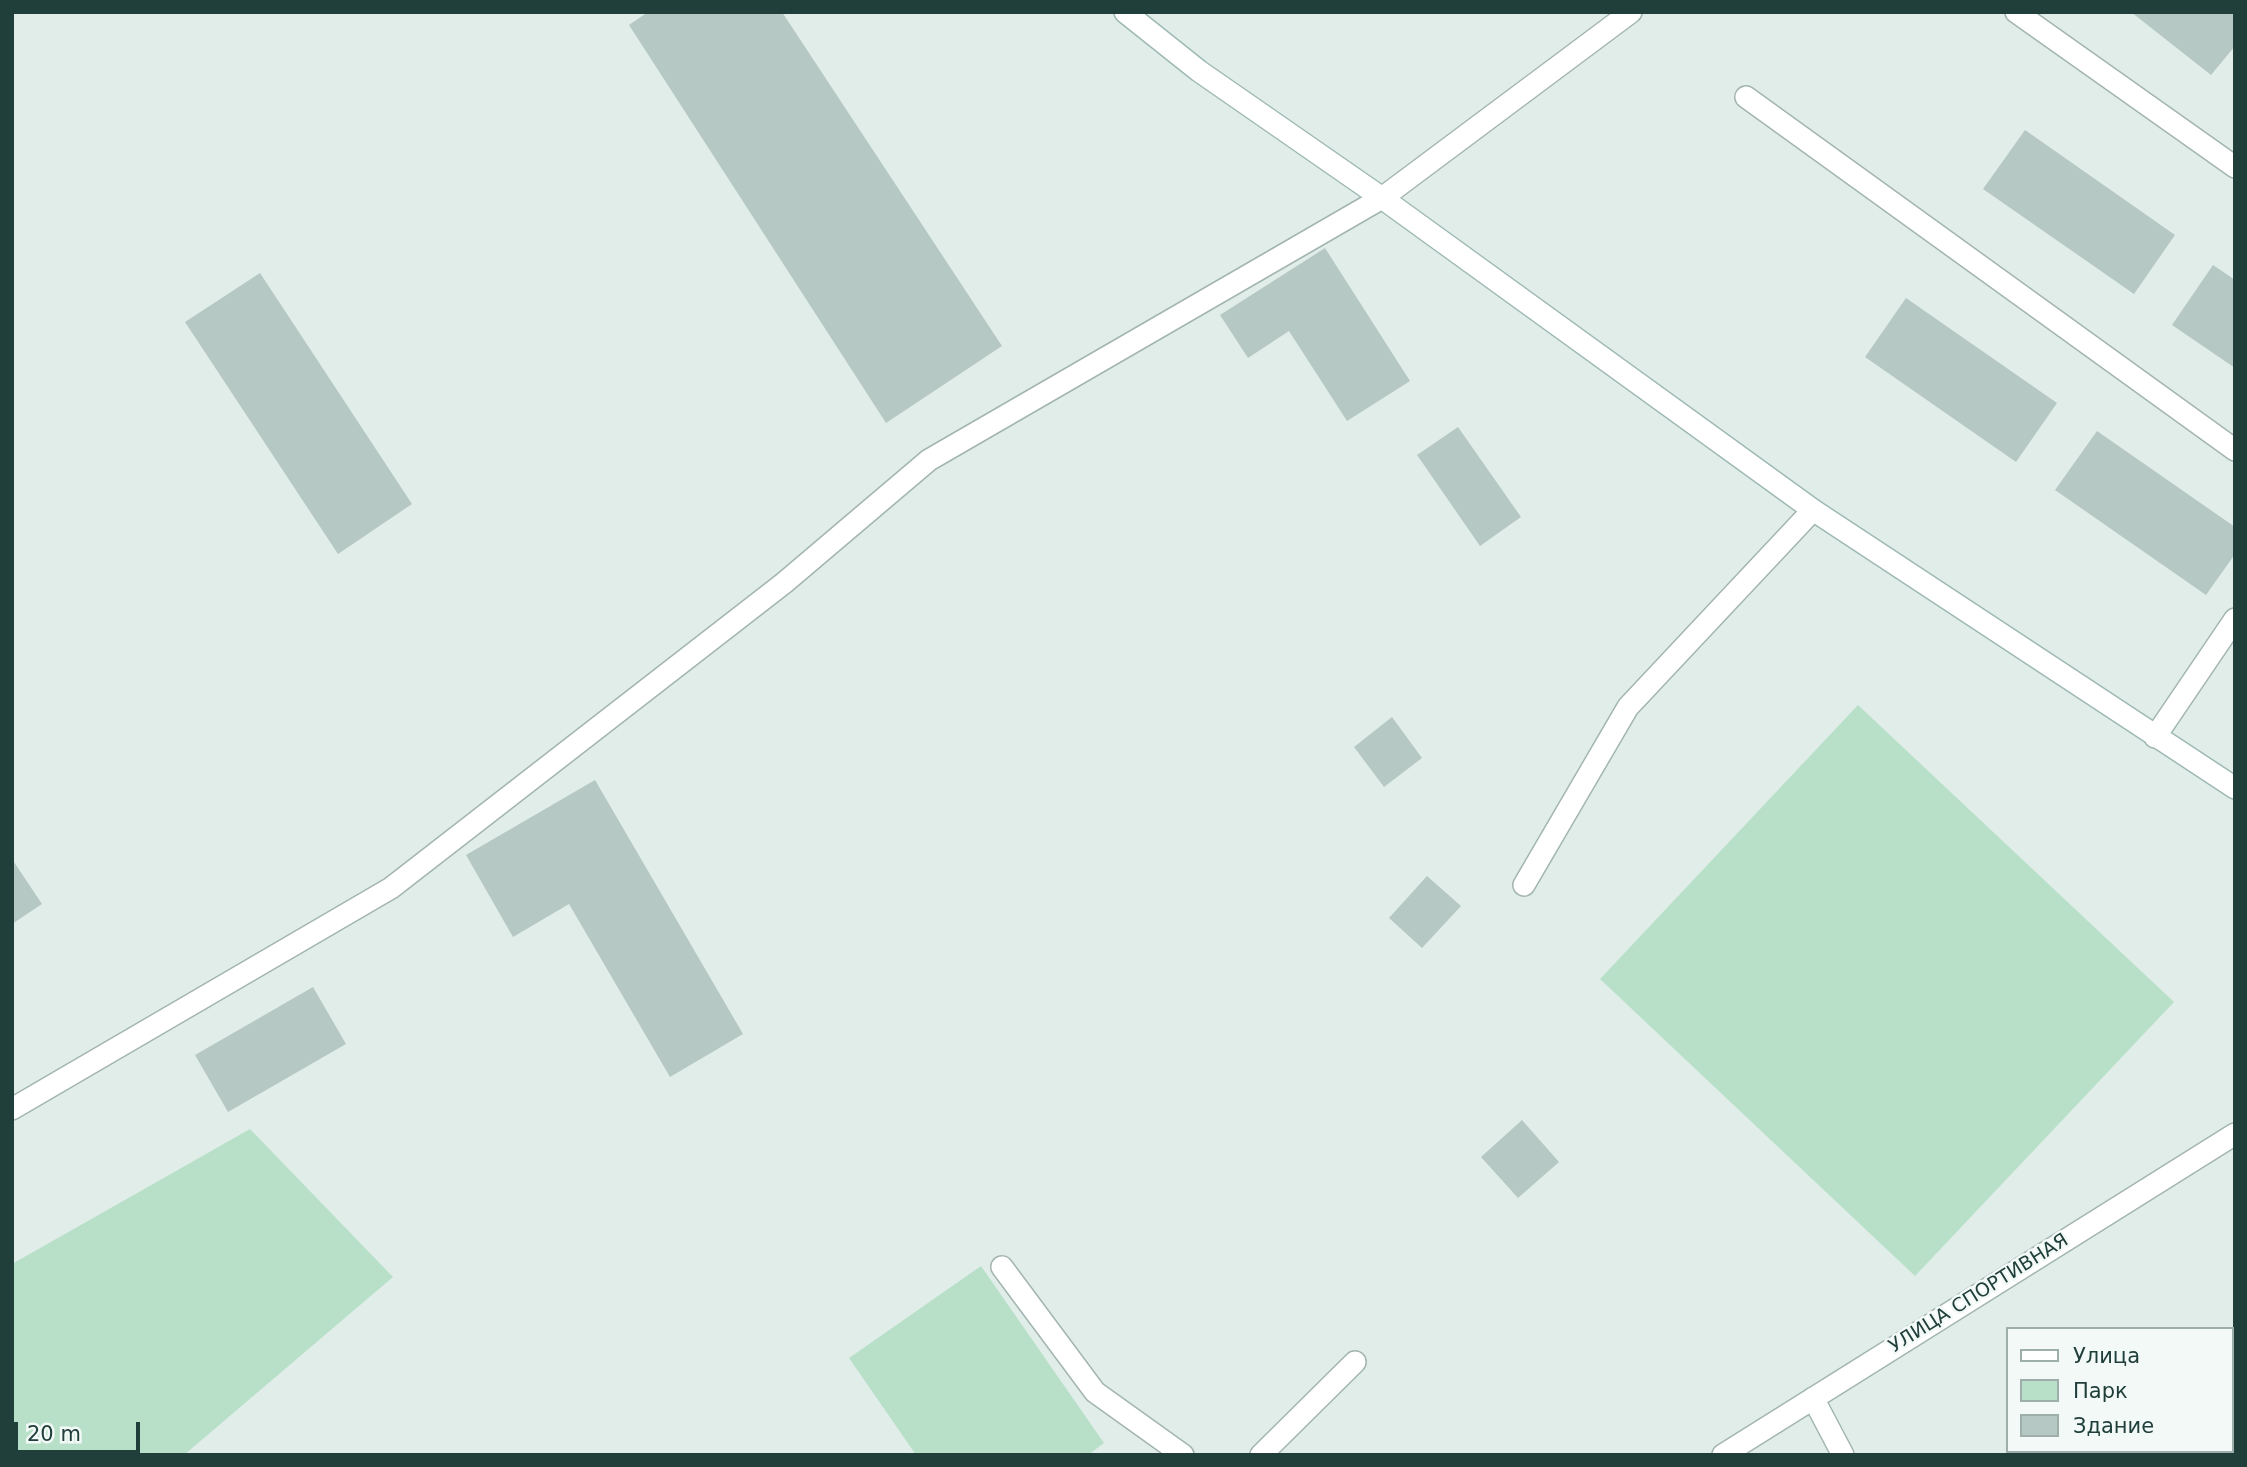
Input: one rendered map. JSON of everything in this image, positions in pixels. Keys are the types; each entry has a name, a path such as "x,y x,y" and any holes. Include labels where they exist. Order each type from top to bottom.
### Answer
{"street":[{"path":"1125,12 1199,71 1382,198 1813,510 2235,788"},
{"path":"12,1109 391,888 784,583 929,460 1382,198 1630,12"},
{"path":"2016,12 2235,167"},
{"path":"1746,97 2235,450"},
{"path":"1524,885 1628,707 1813,510"},
{"path":"2155,737 2235,619"},
{"name":"УЛИЦА СПОРТИВНАЯ","path":"1723,1455 2235,1134"},
{"path":"1002,1267 1096,1392 1183,1455"},
{"path":"1261,1455 1355,1362"},
{"path":"1813,1398 1843,1455"}],"green space":[{"path":"1858,705 2174,1002 1915,1276 1600,979"},
{"path":"250,1129 393,1277 184,1455 12,1455 12,1264"},
{"path":"981,1266 1104,1443 1088,1455 916,1455 849,1358"}],"building":[{"path":"648,12 782,12 1002,346 886,423 629,25"},
{"path":"2131,12 2235,12 2235,46 2211,75"},
{"path":"2025,130 2175,235 2134,294 1983,189"},
{"path":"1325,248 1410,381 1347,421 1289,331 1248,358 1220,315"},
{"path":"2213,265 2235,280 2235,368 2172,325"},
{"path":"260,273 412,504 338,554 185,322"},
{"path":"1906,298 2057,403 2016,462 1865,357"},
{"path":"1458,427 1521,517 1480,546 1417,455"},
{"path":"2097,431 2235,527 2235,554 2206,595 2055,490"},
{"path":"1392,717 1422,758 1384,787 1354,747"},
{"path":"595,780 743,1034 670,1077 569,904 513,937 466,855"},
{"path":"12,859 42,904 12,924"},
{"path":"1427,876 1461,906 1422,948 1389,918"},
{"path":"313,987 346,1044 228,1112 195,1055"},
{"path":"1522,1120 1559,1162 1518,1198 1481,1157"}]}
